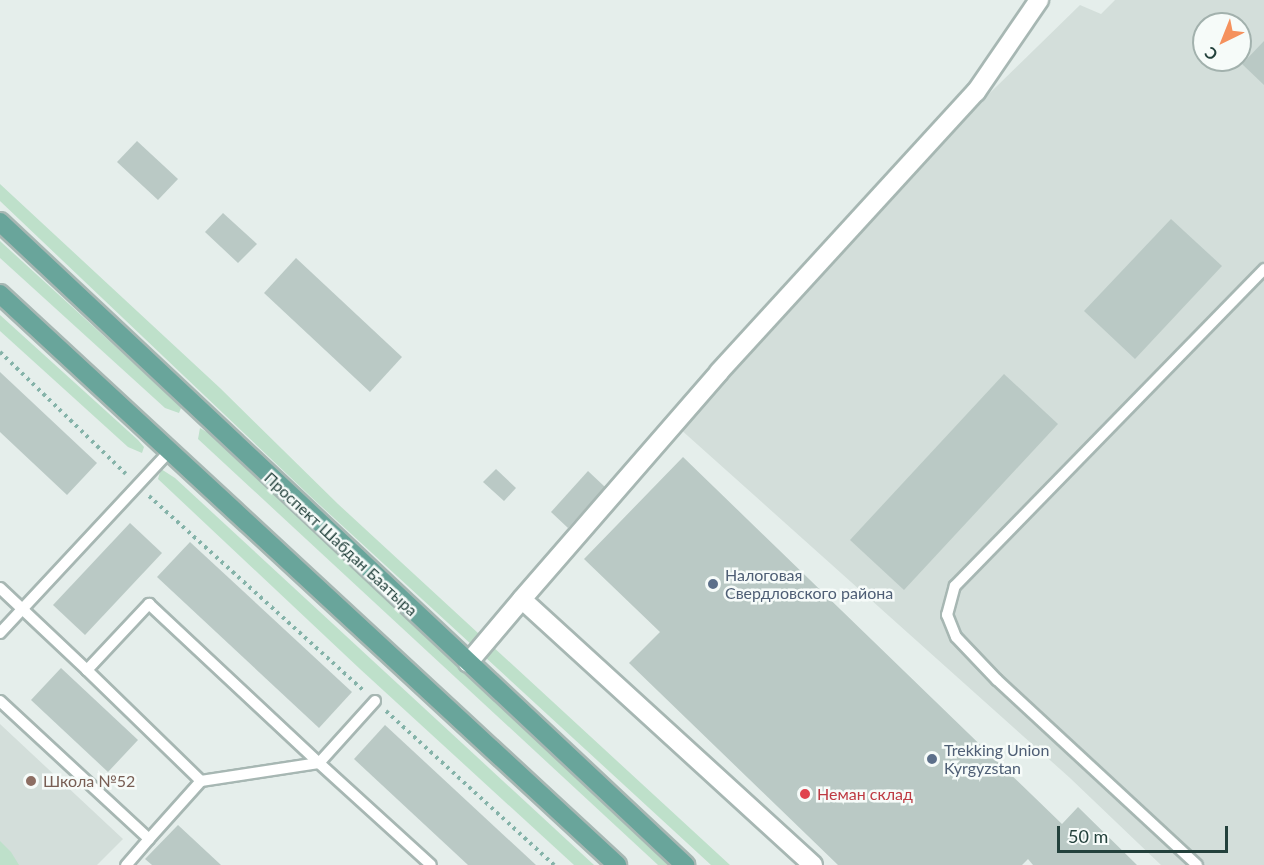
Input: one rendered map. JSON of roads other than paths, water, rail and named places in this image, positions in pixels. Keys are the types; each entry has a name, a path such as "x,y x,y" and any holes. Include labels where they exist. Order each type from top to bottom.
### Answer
{"main road":[{"name":"Проспект Шабдан Баатыра","path":"0,222 685,865"},
{"path":"0,294 617,865"}],"street":[{"path":"468,663 719,372 976,93 1039,0"},
{"path":"522,599 813,865"}],"lane":[{"path":"1197,865 997,680 956,637 947,615 955,586 1264,269"},
{"path":"0,633 170,451"},
{"path":"0,588 201,781"},
{"path":"87,670 149,604 431,865"},
{"path":"0,701 149,839"},
{"path":"126,865 201,781 319,763 375,701"}],"place":[{"name":"Налоговая Свердловского района","path":"713,584"},
{"name":"Trekking Union Kyrgyzstan","path":"932,759"},
{"name":"Школа №52","path":"31,781"},
{"name":"Неман склад","path":"805,794"}]}
